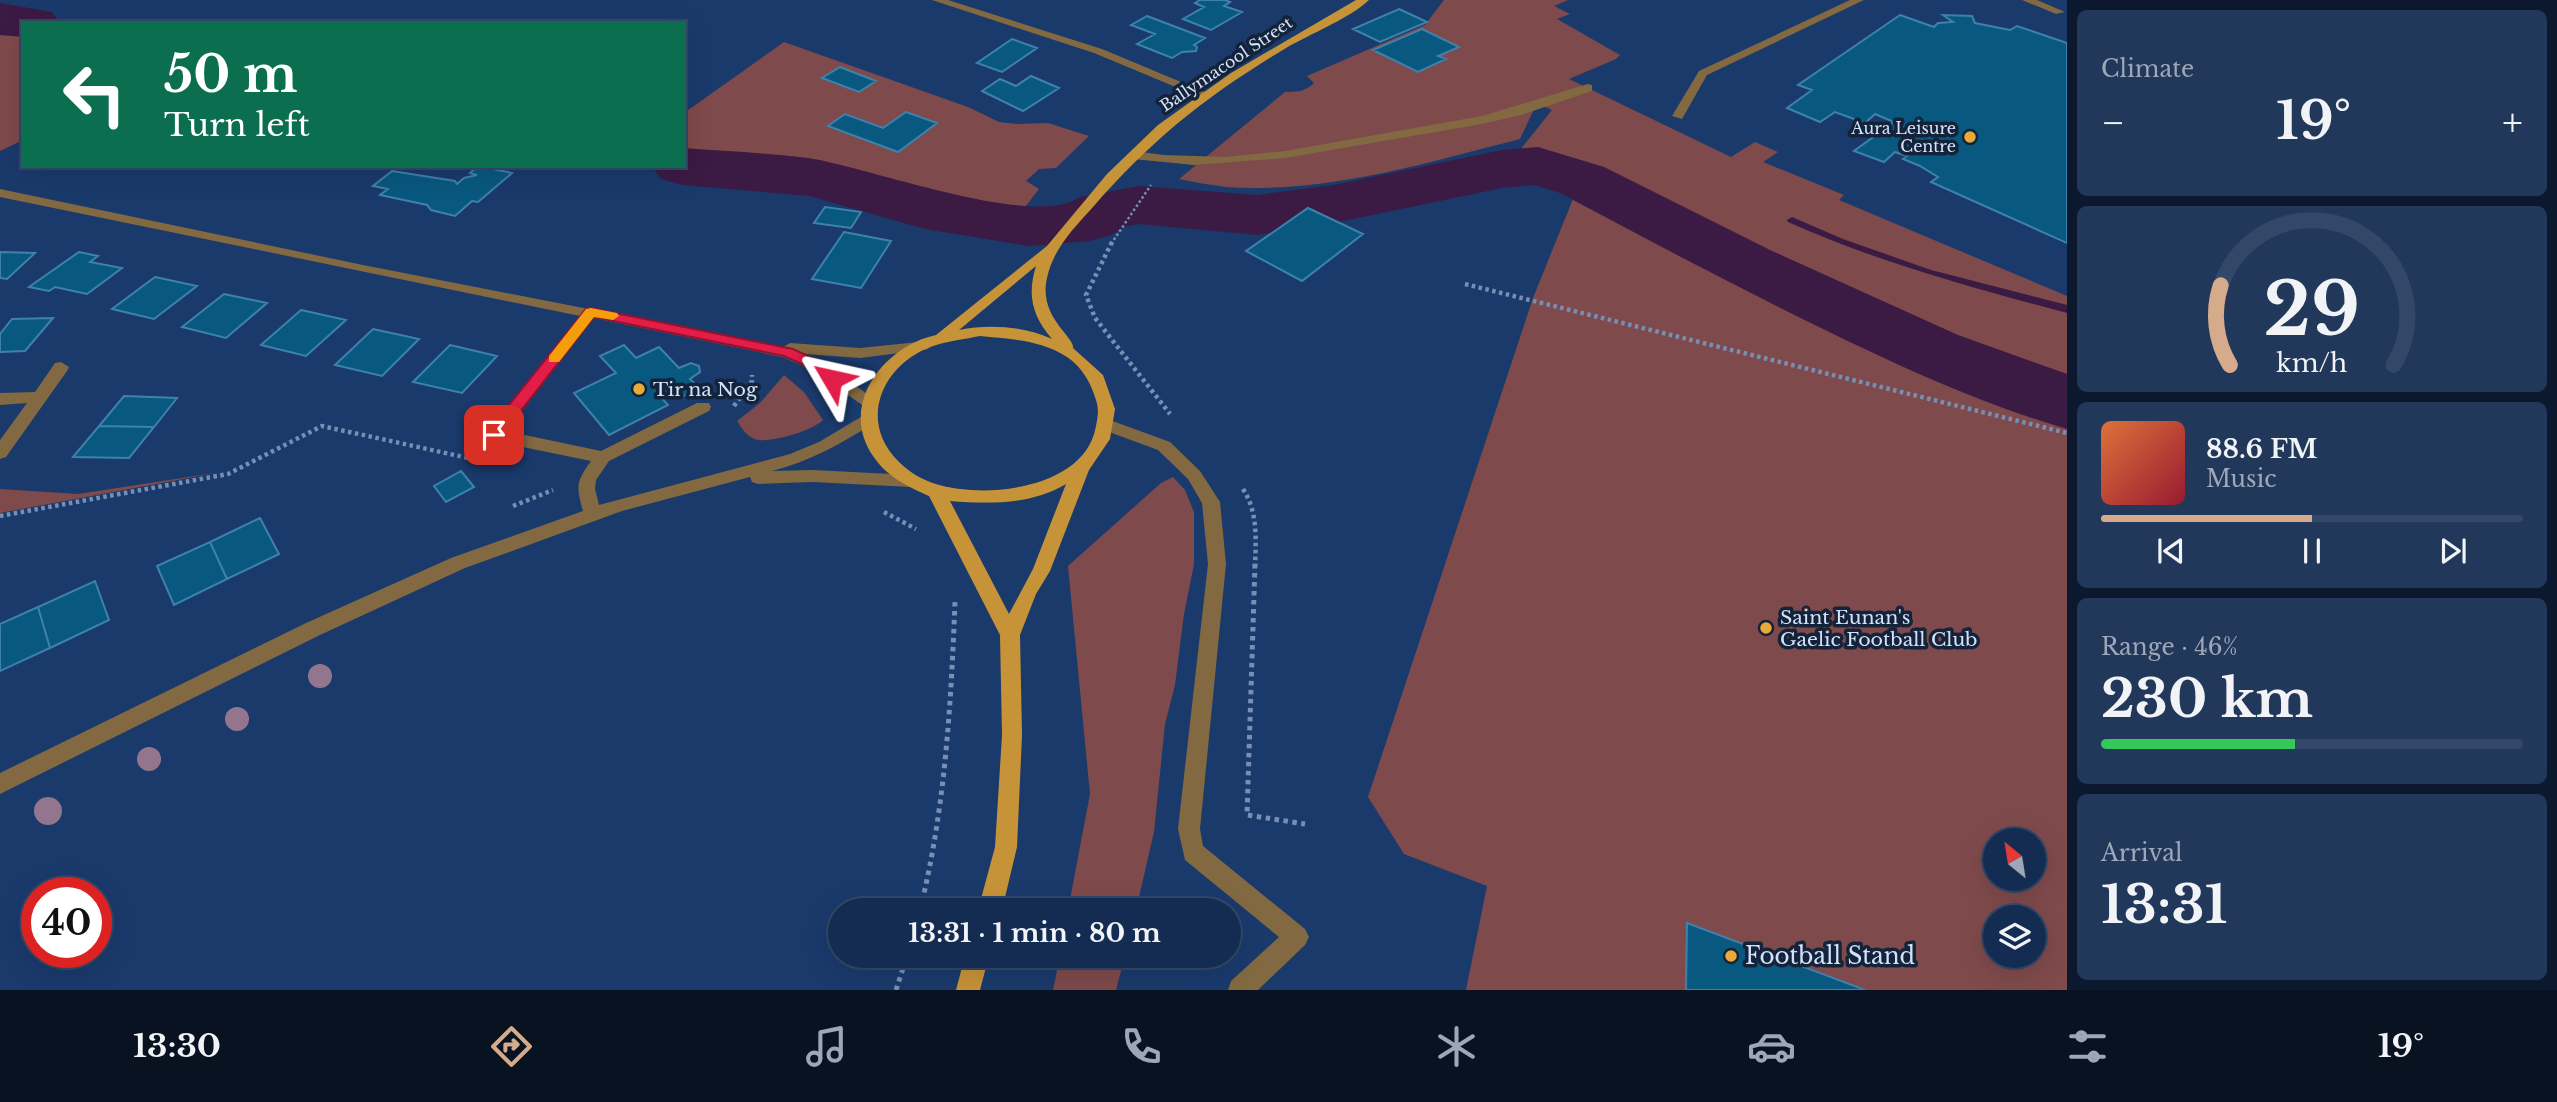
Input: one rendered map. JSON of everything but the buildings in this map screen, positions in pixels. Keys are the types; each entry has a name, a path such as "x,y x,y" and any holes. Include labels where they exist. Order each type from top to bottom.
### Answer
{"main road":[{"name":"Ballymacool Street","path":"1067,228 1160,129 1261,59 1364,0"},
{"path":"941,338 1031,266 1067,228"},
{"path":"1067,228 1044,267 1038,300 1050,329 1080,358 1098,378 1106,393 1109,409 1107,425 1096,451 1082,466 1049,486 1008,497 979,499 936,492 911,481 894,470 876,450 867,412 878,380 890,366 923,345 941,338 981,331 1020,333 1056,344 1080,358"},
{"path":"993,898 1006,847 1012,735 1010,635 1028,592 1041,571 1082,466"},
{"path":"936,492 1010,635"},
{"path":"968,990 974,968"}],"street":[{"path":"937,0 1098,51 1206,95"},
{"path":"1678,116 1703,74 1859,0"},
{"path":"2027,0 2060,12"},
{"path":"1133,155 1170,162 1207,163 1263,159 1467,123 1518,111 1588,88"},
{"path":"0,192 363,269 788,352 816,365 867,412 825,446 795,459 662,492 483,552 398,589 0,784"},
{"path":"591,312 494,435 603,457"},
{"path":"762,346 860,353 923,345"},
{"path":"0,453 61,367"},
{"path":"0,399 40,397"},
{"path":"593,514 586,489 587,479 603,457 703,407"},
{"path":"1107,425 1164,446 1194,475 1211,502 1217,564 1189,829 1193,852 1297,937 1240,990"},
{"path":"662,492 719,481 769,477 813,476 911,481"}],"path":[{"path":"1128,215 1158,176"},
{"path":"1465,284 2067,433"},
{"path":"727,415 752,380 753,368"},
{"path":"0,516 228,474 322,426 477,460"},
{"path":"877,509 919,531"},
{"path":"923,898 932,861 951,701 954,591"},
{"path":"896,990 903,968"}],"shaded area":[{"name":"Saint Eunan's Gaelic Football Club","path":"1444,0 1568,0 1554,6 1570,14 1557,19 1620,55 1569,79 1731,157 1755,142 1778,152 1763,162 1844,195 1839,200 2067,296 2067,990 1466,990 1487,886 1404,854 1368,797 1533,298 1577,189 1721,268 1832,322 1929,363 1960,373 1991,377 1746,265 1582,180 1538,166 1520,150 1552,110 1537,103 1520,139 1375,175 1300,186 1263,188 1226,187 1179,179 1285,92 1300,91 1311,86 1314,83 1307,76 1425,25"},
{"path":"0,19 21,21 21,141 0,151"},
{"path":"784,42 968,107 999,122 1048,123 1089,136 1056,168 1039,169 1026,181 1039,189 1025,207 1015,209 817,164 708,157 686,152 686,112"},
{"path":"784,375 804,392 823,420 792,435 765,440 754,439 737,421 760,403"},
{"path":"221,472 0,513 0,489 78,494"},
{"path":"1173,477 1185,490 1194,512 1194,564 1184,614 1175,685 1165,724 1154,832 1139,898 1070,898 1090,794 1068,566 1161,483"},
{"path":"1058,968 1122,968 1116,990 1053,990"}],"waterway":[{"path":"0,19 21,21"},
{"path":"686,166 809,177 859,188 925,210 1029,226 1089,221 1103,211 1139,205 1257,215 1334,204 1502,169 1538,166 1582,180 1746,265 1932,352 1995,378 2067,402"},
{"path":"1792,220 1839,241 1927,272 2067,309"}],"slow traffic":[{"path":"554,359 591,312 613,316"}],"place":[{"name":"Aura Leisure Centre","path":"1970,137"},
{"name":"Tir na Nog","path":"639,389"},
{"name":"Saint Eunan's Gaelic Football Club","path":"1766,628"},
{"name":"Football Stand","path":"1731,956"}],"route":[{"path":"494,435 591,312 788,352 816,365 832,379"}]}
